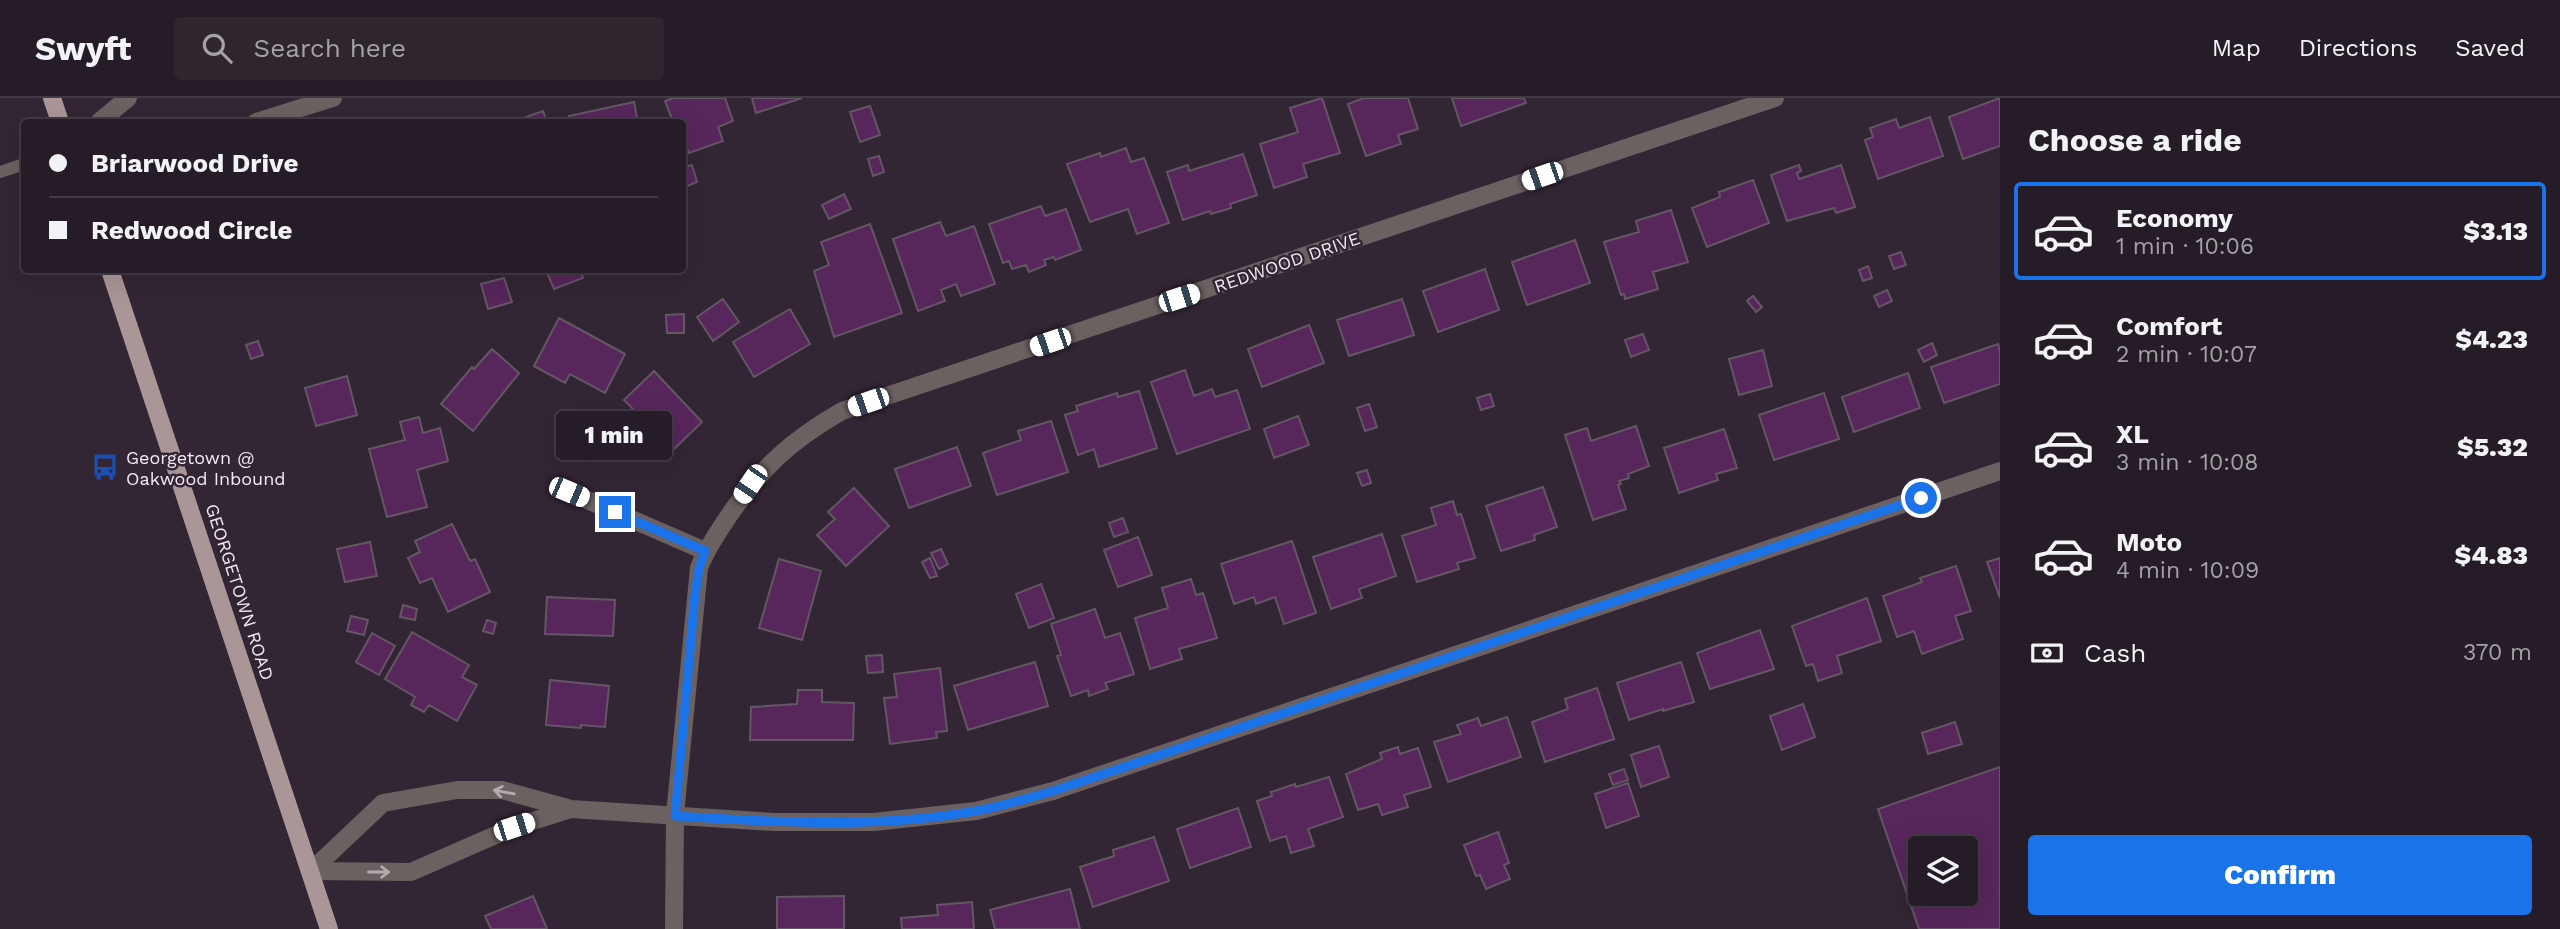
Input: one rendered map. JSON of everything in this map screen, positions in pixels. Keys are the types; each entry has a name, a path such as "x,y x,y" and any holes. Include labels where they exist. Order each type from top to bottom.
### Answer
{"main road":[{"path":"52,98 59,119"},
{"name":"GEORGETOWN ROAD","path":"111,273 329,929"}],"street":[{"path":"103,119 128,98"},
{"path":"266,119 333,98"},
{"name":"REDWOOD DRIVE","path":"674,929 675,816 699,568 705,551 750,484 779,454 810,430 842,411 1775,98"},
{"path":"311,871 383,803 457,790 502,790 570,809 774,822 874,822 976,811 1053,791 2000,471"},
{"path":"569,492 705,551"},
{"path":"311,871 411,872 514,827 570,809"}],"lane":[{"path":"0,172 21,165"}],"building":[{"path":"673,98 725,98 733,121 718,127 723,141 689,153 686,146 686,119 672,119 665,101"},
{"path":"752,98 802,98 756,113"},
{"path":"1322,98 1340,153 1303,164 1307,177 1274,188 1260,144 1298,132 1290,108"},
{"path":"1364,98 1408,98 1418,129 1398,135 1401,144 1366,156 1348,104"},
{"path":"1452,98 1524,98 1526,103 1461,126"},
{"path":"2000,98 2000,146 1963,159 1949,117"},
{"path":"634,102 637,119 570,119 569,116"},
{"path":"870,106 880,135 860,142 850,112"},
{"path":"543,111 546,119 520,119"},
{"path":"1930,117 1943,156 1878,179 1865,140 1873,137 1870,128 1896,119 1899,128"},
{"path":"1126,148 1131,162 1144,158 1169,223 1137,234 1128,209 1090,222 1067,164 1100,153 1101,157"},
{"path":"1243,154 1257,195 1230,204 1231,208 1211,214 1210,211 1183,220 1167,172 1188,165 1189,171"},
{"path":"879,156 884,172 873,176 868,159"},
{"path":"692,165 697,182 686,187 686,167"},
{"path":"1799,165 1799,179 1841,165 1855,207 1836,213 1834,208 1787,221 1771,175"},
{"path":"1753,180 1769,223 1707,247 1692,208 1720,197 1719,192"},
{"path":"844,194 851,209 829,219 822,205"},
{"path":"1041,206 1045,216 1066,209 1081,250 1055,260 1054,257 1044,260 1046,265 1029,272 1026,265 1012,269 1009,261 1003,263 989,224"},
{"path":"1671,210 1688,262 1653,272 1658,289 1625,299 1624,294 1621,295 1604,242 1639,232 1636,221"},
{"path":"940,222 946,236 974,226 995,284 961,296 956,284 941,290 945,301 918,311 893,239"},
{"path":"870,224 902,313 834,337 814,271 829,265 821,242"},
{"path":"1575,240 1590,283 1527,305 1512,262"},
{"path":"1901,252 1906,265 1894,269 1889,256"},
{"path":"1868,266 1872,278 1863,281 1859,270"},
{"path":"1485,269 1499,310 1438,332 1423,291"},
{"path":"581,273 583,278 554,289 548,275"},
{"path":"504,278 512,302 488,309 481,284"},
{"path":"1887,290 1892,301 1879,307 1874,296"},
{"path":"1753,296 1762,307 1756,312 1747,301"},
{"path":"723,299 739,322 713,341 697,317"},
{"path":"1402,299 1414,335 1349,356 1337,320"},
{"path":"790,309 810,344 754,377 733,342"},
{"path":"684,314 684,333 667,333 666,315"},
{"path":"559,318 625,354 605,393 570,374 565,383 534,366"},
{"path":"1309,325 1324,363 1262,387 1248,349"},
{"path":"1643,334 1649,350 1631,357 1625,340"},
{"path":"258,341 263,355 251,359 246,345"},
{"path":"1932,343 1937,355 1924,362 1918,350"},
{"path":"1998,344 2000,384 1944,403 1931,367"},
{"path":"492,349 519,373 473,431 441,404 472,367 474,369"},
{"path":"1763,350 1772,386 1739,395 1729,359"},
{"path":"1185,370 1194,396 1212,389 1215,397 1237,390 1250,429 1177,454 1151,382"},
{"path":"654,371 702,422 673,450 624,400"},
{"path":"1908,373 1920,408 1854,432 1842,397"},
{"path":"347,376 357,415 316,426 305,388"},
{"path":"1139,391 1157,448 1099,467 1094,449 1078,455 1065,415 1078,411 1076,406 1117,393 1118,397"},
{"path":"1824,393 1839,439 1774,460 1759,415"},
{"path":"1490,394 1494,406 1481,410 1477,398"},
{"path":"1369,404 1377,427 1365,431 1357,408"},
{"path":"1298,416 1309,445 1274,458 1264,429"},
{"path":"419,417 423,433 440,428 448,461 417,470 427,507 387,517 369,449 405,440 400,422"},
{"path":"1051,421 1068,472 997,495 983,453 1021,440 1018,431"},
{"path":"1636,426 1649,466 1628,474 1629,478 1619,481 1626,509 1593,520 1565,435 1587,428 1591,441"},
{"path":"1724,429 1737,468 1716,474 1718,480 1679,493 1664,448"},
{"path":"957,447 971,486 909,508 895,469"},
{"path":"1367,470 1371,483 1362,486 1357,473"},
{"path":"1543,487 1557,527 1534,535 1535,540 1501,551 1486,506"},
{"path":"854,488 889,526 846,566 817,535 835,519 828,512"},
{"path":"1453,501 1457,515 1461,514 1475,558 1457,563 1459,569 1417,582 1402,536 1436,525 1431,508"},
{"path":"1123,518 1128,532 1114,537 1109,523"},
{"path":"452,524 470,561 475,559 490,592 448,612 432,578 420,583 408,558 420,552 415,541"},
{"path":"1382,534 1396,576 1359,589 1362,598 1331,609 1313,557"},
{"path":"1138,537 1152,575 1118,587 1104,550"},
{"path":"1292,541 1316,613 1284,624 1275,597 1256,604 1254,597 1234,604 1221,564"},
{"path":"370,542 377,576 345,582 337,549"},
{"path":"941,549 948,564 939,569 931,553"},
{"path":"930,558 937,576 930,578 922,562"},
{"path":"2000,558 2000,598 1987,562"},
{"path":"779,559 821,571 802,640 759,628"},
{"path":"1956,566 1971,611 1955,616 1963,639 1922,654 1914,631 1897,637 1883,596 1922,582 1920,578"},
{"path":"1191,579 1196,595 1203,593 1217,638 1179,649 1182,659 1150,669 1135,618 1168,608 1162,588"},
{"path":"1041,584 1054,618 1029,628 1016,594"},
{"path":"547,597 615,600 613,636 545,634"},
{"path":"1867,598 1881,641 1837,656 1842,673 1818,681 1813,664 1806,666 1792,626"},
{"path":"403,605 417,609 415,620 400,617"},
{"path":"1095,609 1105,638 1120,633 1134,674 1105,683 1108,689 1089,696 1088,690 1071,696 1057,656 1061,655 1051,624"},
{"path":"351,616 368,620 364,635 347,631"},
{"path":"487,620 496,623 493,634 483,631"},
{"path":"1760,630 1774,669 1710,689 1697,653"},
{"path":"412,632 469,665 462,677 477,685 457,721 429,705 424,712 411,705 415,697 385,679"},
{"path":"372,633 395,646 379,675 356,662"},
{"path":"882,655 883,672 868,673 866,656"},
{"path":"1035,662 1048,706 968,730 954,686"},
{"path":"1681,662 1694,702 1629,720 1617,683"},
{"path":"940,668 947,731 936,732 937,738 890,744 884,698 897,697 894,674"},
{"path":"550,680 609,686 605,727 546,725"},
{"path":"1597,688 1614,739 1545,762 1532,722 1568,709 1565,699"},
{"path":"798,690 822,690 822,702 854,703 853,740 750,740 751,707 797,704"},
{"path":"1803,704 1815,737 1782,750 1770,716"},
{"path":"1507,717 1521,757 1448,782 1434,742 1461,734 1457,725 1478,718 1481,726"},
{"path":"1955,722 1962,744 1928,754 1922,733"},
{"path":"1659,746 1669,777 1641,787 1631,755"},
{"path":"1398,747 1400,754 1418,748 1431,787 1404,795 1408,807 1382,815 1378,804 1358,810 1346,774 1382,759 1380,753"},
{"path":"2000,767 2000,929 1919,929 1911,906 1978,906 1978,836 1908,836 1908,897 1878,809"},
{"path":"1624,769 1628,780 1613,785 1609,774"},
{"path":"1329,777 1343,817 1308,829 1314,846 1291,853 1286,836 1270,841 1257,801 1272,796 1271,792 1295,784 1296,787"},
{"path":"1628,783 1639,816 1606,828 1595,794"},
{"path":"1238,808 1251,847 1190,868 1177,829"},
{"path":"1498,832 1509,863 1504,865 1510,879 1486,889 1480,875 1476,876 1464,845"},
{"path":"1154,837 1169,881 1093,907 1080,867 1114,856 1113,850"},
{"path":"1070,889 1080,929 995,929 990,910"},
{"path":"533,896 547,929 491,929 485,916"},
{"path":"844,896 844,929 777,929 777,897"},
{"path":"972,902 974,929 902,929 901,918 938,915 937,905"}],"place":[{"name":"Georgetown @ Oakwood Inbound","path":"105,467"}],"route":[{"path":"615,512 705,551 695,594 675,816 774,822 874,822 976,811 1053,791 1921,498"}]}
